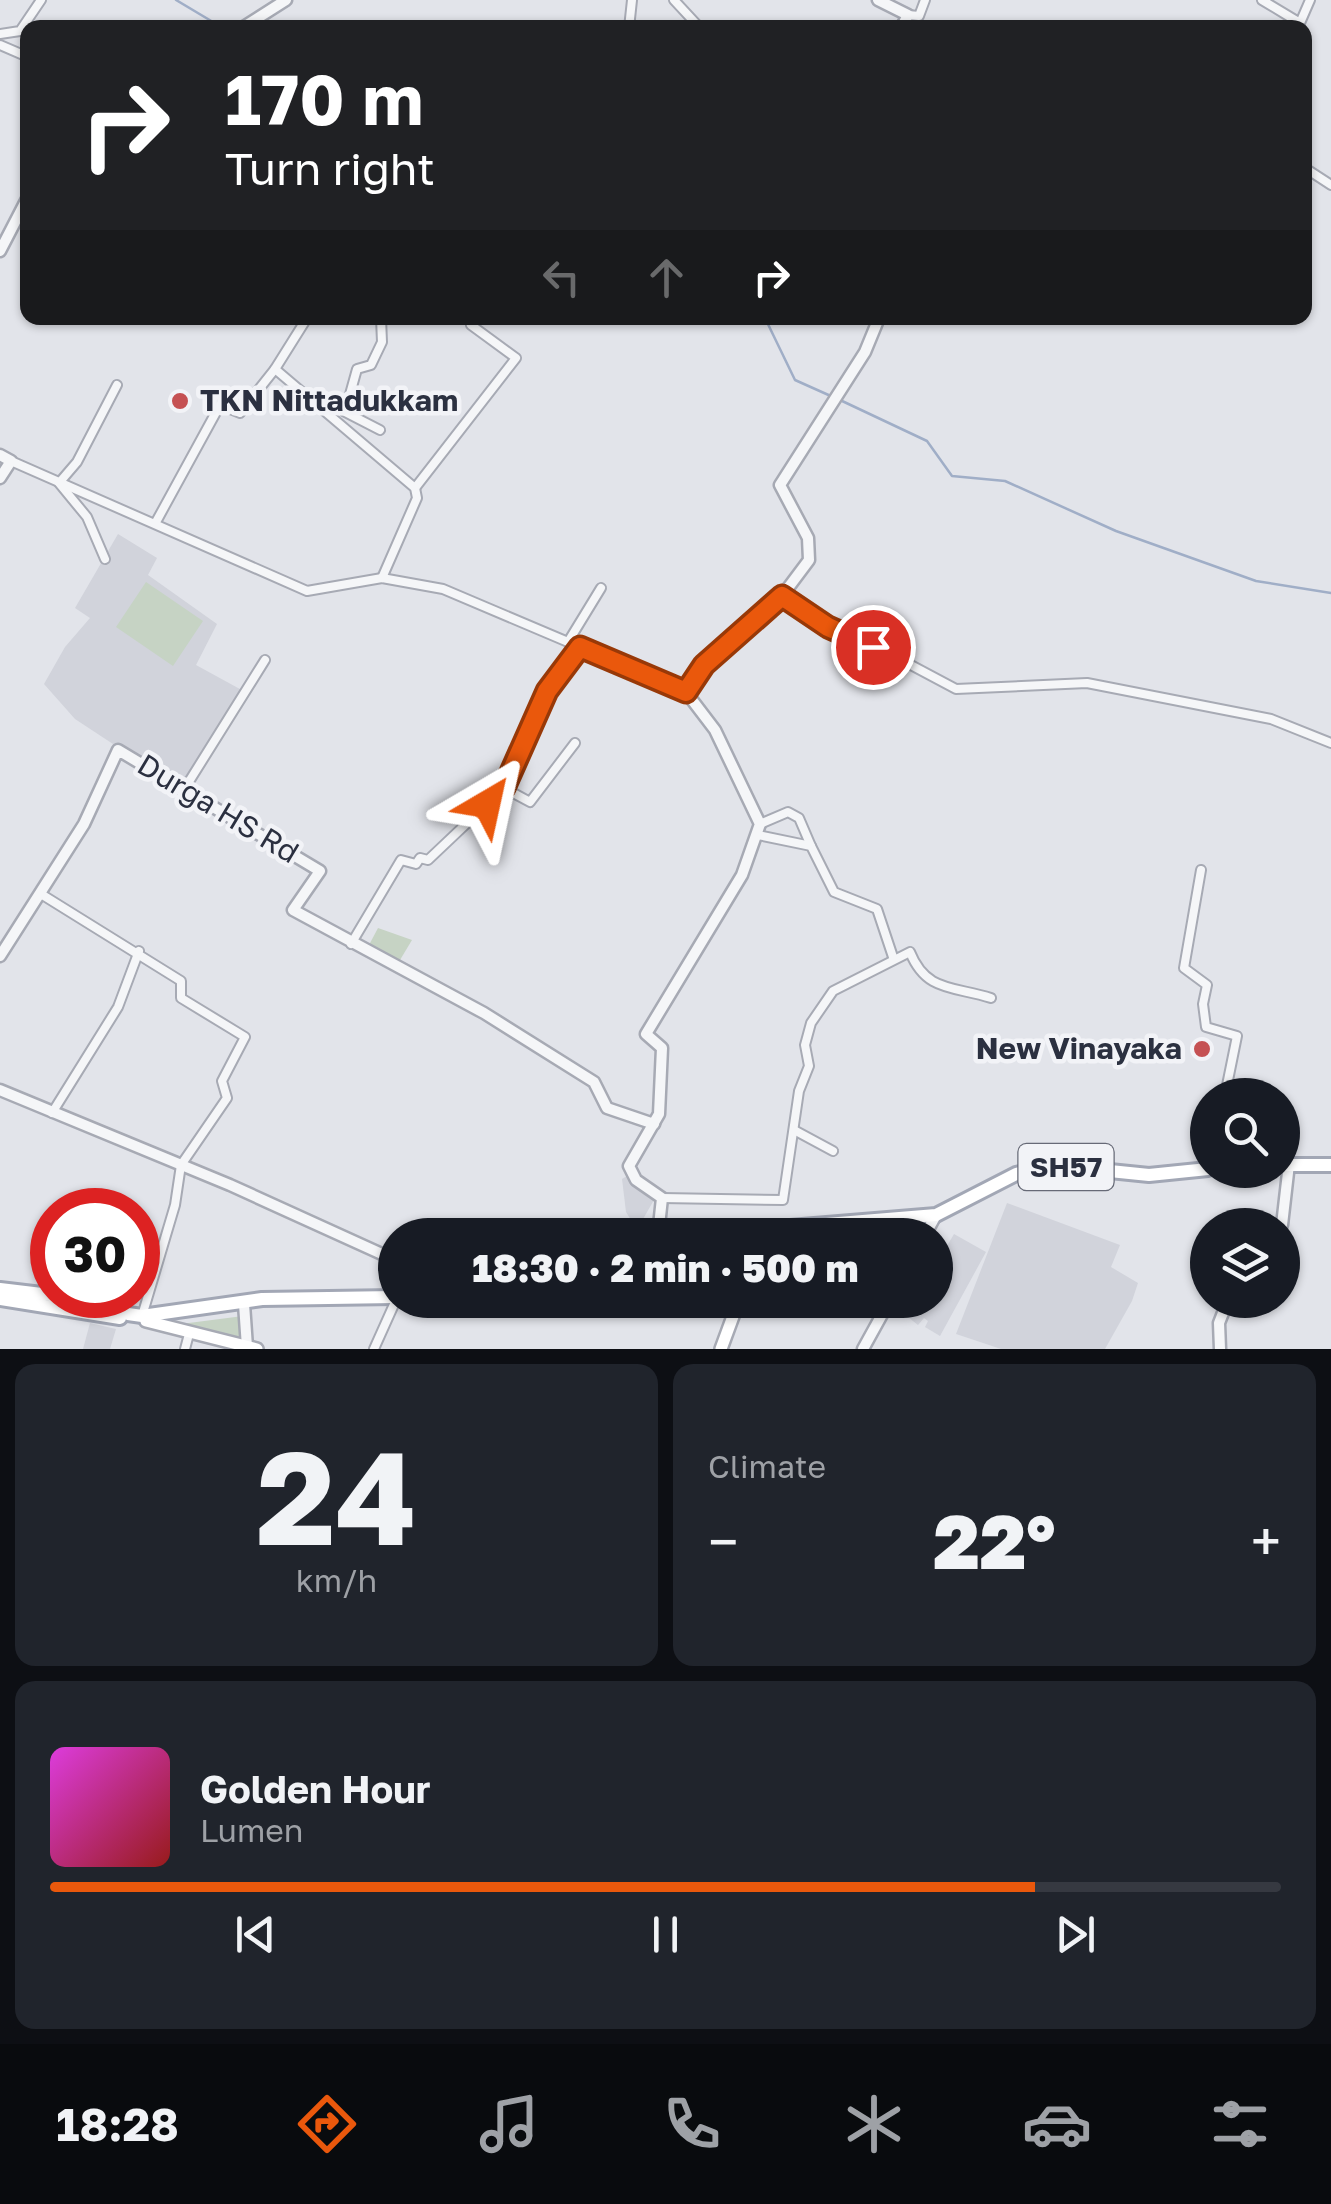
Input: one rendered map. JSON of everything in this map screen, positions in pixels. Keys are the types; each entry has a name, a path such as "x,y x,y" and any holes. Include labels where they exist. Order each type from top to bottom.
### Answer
{"main road":[{"name":"SH57","path":"907,1218 936,1215 1016,1174 1051,1165 1149,1174 1190,1171"},
{"path":"1300,1165 1331,1165"},
{"path":"1300,1168 1331,1174"},
{"path":"0,1289 30,1293"},
{"path":"160,1315 193,1314 198,1307 262,1299 378,1298"},
{"path":"0,1299 30,1303"},
{"path":"139,1318 252,1348"},
{"path":"721,1349 733,1318"}],"street":[{"path":"255,20 286,0"},
{"path":"674,0 693,20"},
{"path":"878,0 908,15 920,16 925,0"},
{"path":"1262,0 1292,20"},
{"path":"905,20 908,15"},
{"path":"0,250 20,212"},
{"path":"156,522 220,404 240,413 303,325"},
{"path":"380,325 378,354 371,366 357,370 345,412 380,430"},
{"path":"415,488 516,358 471,325"},
{"path":"686,692 704,665 782,596 808,560 808,538 780,485 865,352 876,325"},
{"path":"275,369 415,488 417,498 382,578"},
{"path":"58,483 77,462 117,385"},
{"path":"0,478 6,458 308,591 382,578 443,589 686,692 714,730 759,829 782,843 810,846"},
{"path":"58,483 87,517 105,559"},
{"path":"568,642 601,588"},
{"path":"782,596 828,627 862,639 956,689 1087,683 1271,719 1331,743"},
{"path":"351,944 401,860 416,864 420,858 428,860 504,788 547,691 580,647"},
{"path":"185,788 266,660"},
{"path":"504,788 530,802 574,743"},
{"name":"Durga HS Rd","path":"0,956 84,824 118,750 320,871 293,910 484,1014 594,1082 607,1108 654,1124"},
{"path":"893,957 877,908 834,892 799,818 788,812 759,829 742,876 646,1034 662,1048 659,1114 629,1166 636,1180 662,1198 784,1200 799,1091 808,1066 805,1045 810,1023 833,991 893,957 910,952 919,974 929,982 992,998"},
{"path":"1201,870 1184,968 1207,985 1203,1004 1206,1028 1238,1036 1229,1078"},
{"path":"40,894 181,981 181,998 245,1037 222,1081 227,1098 181,1165 175,1205 160,1245"},
{"path":"52,1114 118,1007 139,952"},
{"path":"0,1090 378,1252"},
{"path":"794,1130 832,1151"},
{"path":"660,1218 662,1198"},
{"path":"244,1304 252,1348"},
{"path":"374,1349 387,1318"},
{"path":"863,1349 880,1318"},
{"path":"1220,1349 1222,1318"},
{"path":"186,1349 189,1334"}],"shaded area":[{"path":"118,534 157,558 148,575 217,624 196,665 249,694 186,792 75,719 44,684 65,647 90,618 75,608"},
{"path":"627,1176 654,1200 644,1218 630,1218 626,1212 622,1179"},
{"path":"1007,1203 1120,1245 1111,1267 1138,1283 1105,1349 1001,1349 956,1334"},
{"path":"953,1236 986,1252 953,1312"},
{"path":"924,1318 950,1318 940,1336 925,1327 928,1321"},
{"path":"90,1323 116,1329 110,1349 83,1349"}],"green space":[{"path":"146,582 203,621 173,666 116,627"},
{"path":"378,928 412,940 400,960 369,945"},
{"path":"243,1316 242,1340 181,1324"}],"waterway":[{"path":"176,0 210,20"},
{"path":"768,325 795,380 833,397"},
{"path":"840,400 927,441 952,476 1005,481 1116,531 1256,581 1331,593"}],"place":[{"name":"TKN Nittadukkam","path":"180,401"},
{"name":"New Vinayaka","path":"1202,1049"}],"route":[{"path":"487,804 504,788 547,691 580,647 686,692 704,665 782,596 828,627 873,647"}]}
